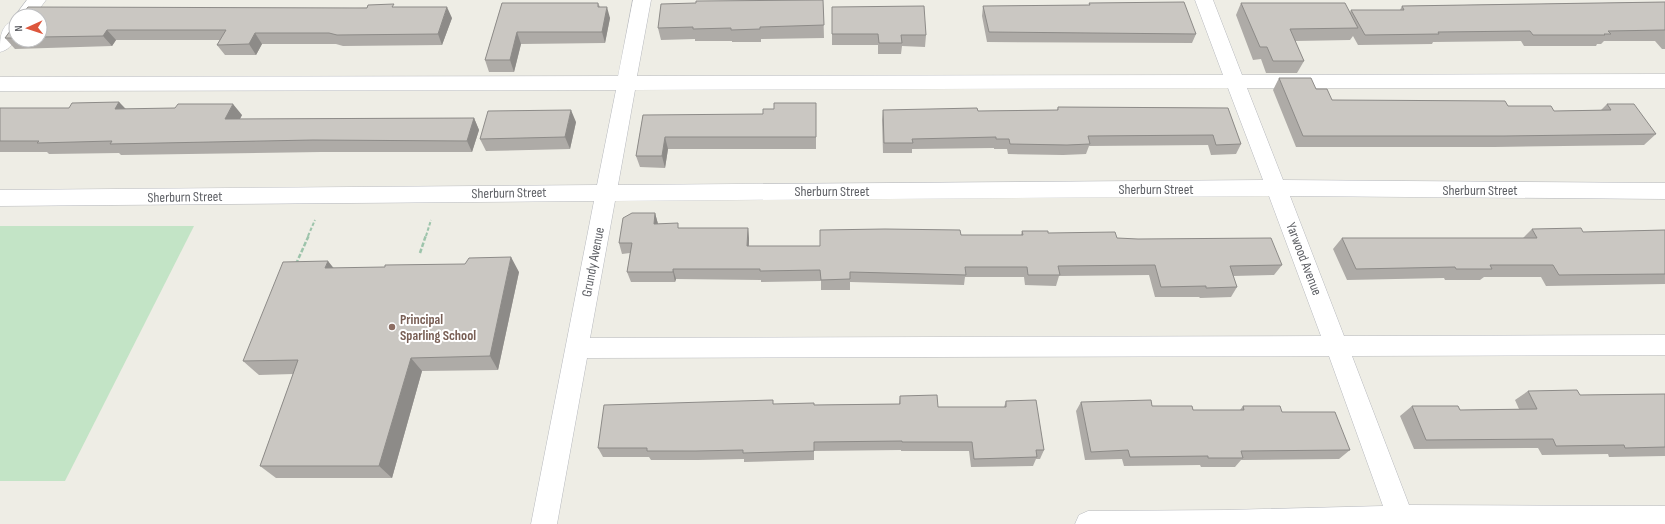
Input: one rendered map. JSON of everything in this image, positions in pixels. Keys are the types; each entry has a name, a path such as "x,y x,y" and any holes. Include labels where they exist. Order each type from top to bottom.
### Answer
{"street":[{"path":"30,8 37,0"},
{"name":"Grundy Avenue","path":"544,524 642,0"},
{"name":"Yarwood Avenue","path":"1204,0 1390,485 1400,518"},
{"path":"0,46 8,36"},
{"path":"0,84 1665,81"},
{"name":"Sherburn Street","path":"0,198 1277,188 1665,191"},
{"path":"577,348 1665,345"},
{"path":"1088,524 1228,524 1400,518 1665,519"}],"path":[{"path":"294,271 315,220"},
{"path":"420,253 431,220"}],"green space":[{"path":"0,226 194,226 65,481 0,481"}],"building":[{"path":"823,0 824,25 760,27 760,29 731,30 731,28 658,28 661,4 696,3 696,1"},
{"path":"1184,2 1196,34 989,32 983,6 1090,5 1089,3"},
{"path":"1665,2 1665,30 1608,31 1611,34 1604,34 1605,35 1533,35 1530,31 1438,32 1439,34 1365,35 1351,10 1404,10 1402,6"},
{"path":"502,3 598,3 598,7 607,7 602,32 517,32 510,60 485,60"},
{"path":"1241,3 1345,3 1358,28 1290,29 1304,61 1273,61 1267,47 1260,47"},
{"path":"394,4 392,7 447,7 438,34 337,35 329,33 255,33 249,44 217,45 226,30 107,30 103,36 48,37 48,8 27,8 28,7 367,8 368,5"},
{"path":"924,6 926,35 901,35 902,43 879,43 878,34 832,34 832,7"},
{"path":"1279,78 1311,78 1316,89 1327,89 1332,100 1505,101 1508,106 1551,106 1554,111 1611,110 1607,104 1634,104 1656,134 1303,136"},
{"path":"119,102 115,109 175,108 178,104 233,104 225,119 474,118 467,141 313,140 110,144 112,141 37,143 39,141 0,141 0,108 69,108 72,103"},
{"path":"774,103 816,103 816,137 665,137 662,156 636,156 643,115 763,114 763,109 774,109"},
{"path":"1058,107 1228,108 1241,144 1216,145 1213,135 1088,136 1090,144 1067,145 1010,144 1009,139 996,139 996,137 912,139 913,143 884,143 883,110 977,108 978,111 1058,110"},
{"path":"571,110 565,137 480,139 488,111"},
{"path":"632,213 655,213 654,224 678,223 678,228 748,228 747,246 820,246 820,230 885,229 960,230 961,235 1023,235 1022,231 1048,231 1048,233 1115,232 1117,238 1138,239 1271,238 1282,265 1230,266 1237,287 1206,288 1206,286 1161,287 1155,265 1058,266 1060,275 1028,275 1027,267 965,267 966,275 850,272 850,279 821,280 820,270 760,271 760,269 673,269 673,272 627,272 632,243 619,243 623,218"},
{"path":"1581,228 1583,232 1665,230 1665,274 1559,275 1553,265 1490,265 1492,269 1456,269 1455,267 1356,269 1342,238 1537,238 1532,229"},
{"path":"511,257 490,356 411,358 379,466 260,466 298,360 243,361 283,262 328,261 325,268 385,267 385,265 465,264 469,258"},
{"path":"1577,390 1580,395 1665,394 1665,447 1625,448 1624,445 1556,446 1553,439 1426,440 1412,406 1458,406 1460,410 1537,409 1528,391"},
{"path":"937,395 938,407 1006,407 1006,401 1036,400 1044,450 1036,450 1037,457 974,459 972,442 814,442 814,451 743,453 743,450 647,451 647,448 598,448 604,405 773,400 773,404 900,404 900,396"},
{"path":"1151,400 1152,406 1192,406 1193,410 1244,410 1243,406 1280,406 1282,412 1335,412 1350,450 1241,451 1243,458 1208,458 1208,456 1130,457 1128,450 1091,452 1081,402"}],"place":[{"name":"Principal Sparling School","path":"392,327"}]}
